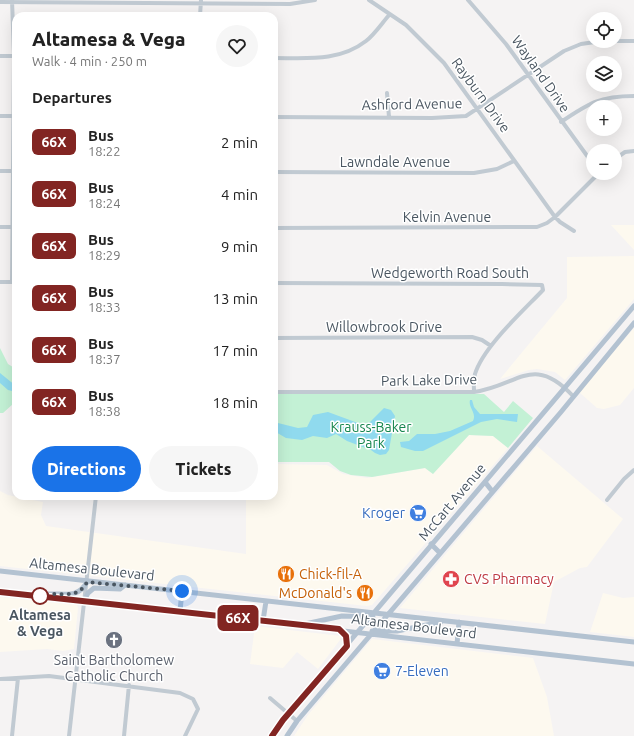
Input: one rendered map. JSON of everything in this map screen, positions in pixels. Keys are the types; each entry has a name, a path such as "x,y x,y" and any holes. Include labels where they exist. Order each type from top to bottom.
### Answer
{"main road":[{"name":"McCart Avenue","path":"272,736 288,714 374,615 431,544 634,306"},
{"name":"McCart Avenue","path":"286,736 387,614 634,323"},
{"path":"613,330 622,337"},
{"path":"485,482 492,491"},
{"path":"431,544 440,553"},
{"name":"Altamesa Boulevard","path":"0,571 87,582 182,591 374,615 387,614 634,642"},
{"path":"41,596 48,594 73,594 84,587 87,582"},
{"path":"84,601 94,588 120,589 125,585"},
{"path":"180,611 182,591"},
{"name":"Altamesa Boulevard","path":"0,592 359,632 373,632 457,644 634,664"},
{"path":"264,621 266,601"},
{"path":"301,625 342,616 374,615"},
{"path":"373,632 397,631 446,621"},
{"path":"457,644 459,622"},
{"path":"339,629 346,636 347,646"}],"street":[{"path":"0,2 201,2 290,4 315,0"},
{"name":"Rayburn Drive","path":"369,0 416,34 444,63 555,217 574,231"},
{"path":"12,1 13,12"},
{"name":"Wayland Drive","path":"470,1 506,44 586,155"},
{"path":"200,12 201,2"},
{"path":"278,58 323,58 345,54 366,41 390,14"},
{"path":"622,41 634,41"},
{"name":"Ashford Avenue","path":"278,117 449,118 466,116 564,51 586,43"},
{"path":"0,56 12,56"},
{"path":"387,93 389,117"},
{"path":"561,122 582,107 606,97 634,96"},
{"path":"0,116 12,116"},
{"path":"622,154 625,152 634,151"},
{"name":"Lawndale Avenue","path":"278,172 474,173 497,169 514,161"},
{"path":"0,171 12,171"},
{"name":"Kelvin Avenue","path":"278,228 531,228 542,226 555,217 592,180"},
{"path":"0,227 12,227"},
{"path":"0,282 12,282"},
{"name":"Wedgeworth Road South","path":"278,283 542,285 543,290 491,346 475,372 474,392"},
{"name":"Willowbrook Drive","path":"278,338 472,337 482,340 491,346"},
{"name":"Park Lake Drive","path":"278,392 474,392 488,390 520,377 533,374 550,377 573,396"},
{"path":"607,500 624,479 634,470"},
{"path":"69,736 96,500"},
{"path":"0,679 49,676 129,685 180,693 194,699 197,706 197,713 185,736"},
{"path":"12,736 18,678"},
{"path":"124,736 129,685"},
{"path":"270,698 297,721"}],"shaded area":[{"path":"611,225 634,225 634,250"},
{"path":"634,256 634,299 565,380 555,372 537,369 500,379 567,298 567,257"},
{"path":"634,328 634,388 620,405 604,409 597,408 579,392"},
{"path":"469,435 493,436 508,448 372,605 367,606 0,566 0,491 12,496 12,500 33,500 43,502 41,515 46,526 246,554 246,500 278,500 278,464 327,465 343,474 367,478 425,468 433,474"},
{"path":"537,446 623,519 587,567 580,568 554,582 545,624 400,608"},
{"path":"603,593 623,598 634,597 634,637 590,632"},
{"path":"0,597 77,605 78,608 74,649 63,651 47,649 0,652"},
{"path":"255,626 341,636 340,640 318,669 297,652 283,668 250,664"},
{"path":"372,639 533,658 547,697 554,736 294,736 308,715"}],"green space":[{"path":"0,348 8,364 12,366 12,405 3,413 0,413"},
{"name":"Krauss-Baker Park","path":"278,394 484,394 504,412 513,401 533,418 508,448 493,436 469,435 433,474 425,468 372,477 351,475 340,471 329,462 278,462"}],"water":[{"path":"0,373 12,383 12,391 8,390 0,383"},
{"path":"470,400 472,400 474,407 480,414 518,414 517,422 497,419 481,422 423,451 415,451 401,447 400,442 409,441 417,434 435,434 450,431 473,421 474,415 470,406"},
{"path":"384,408 391,410 395,416 389,450 386,454 380,455 375,453 347,441 336,434 327,438 313,436 302,440 286,438 278,433 278,423 298,428 307,427 313,415 328,412 366,426"}],"bus line":[{"name":"66X","path":"0,592 339,629 346,636 347,646 283,720 272,736"}],"place":[{"name":"Kroger","path":"418,513"},
{"name":"Chick-fil-A","path":"286,574"},
{"name":"CVS Pharmacy","path":"451,579"},
{"name":"McDonald's","path":"365,593"},
{"name":"Altamesa & Vega","path":"40,596"},
{"name":"Saint Bartholomew Catholic Church","path":"114,640"},
{"name":"7-Eleven","path":"382,671"}],"route":[{"path":"40,596 48,594 68,595 77,593 87,582 182,591"}]}
